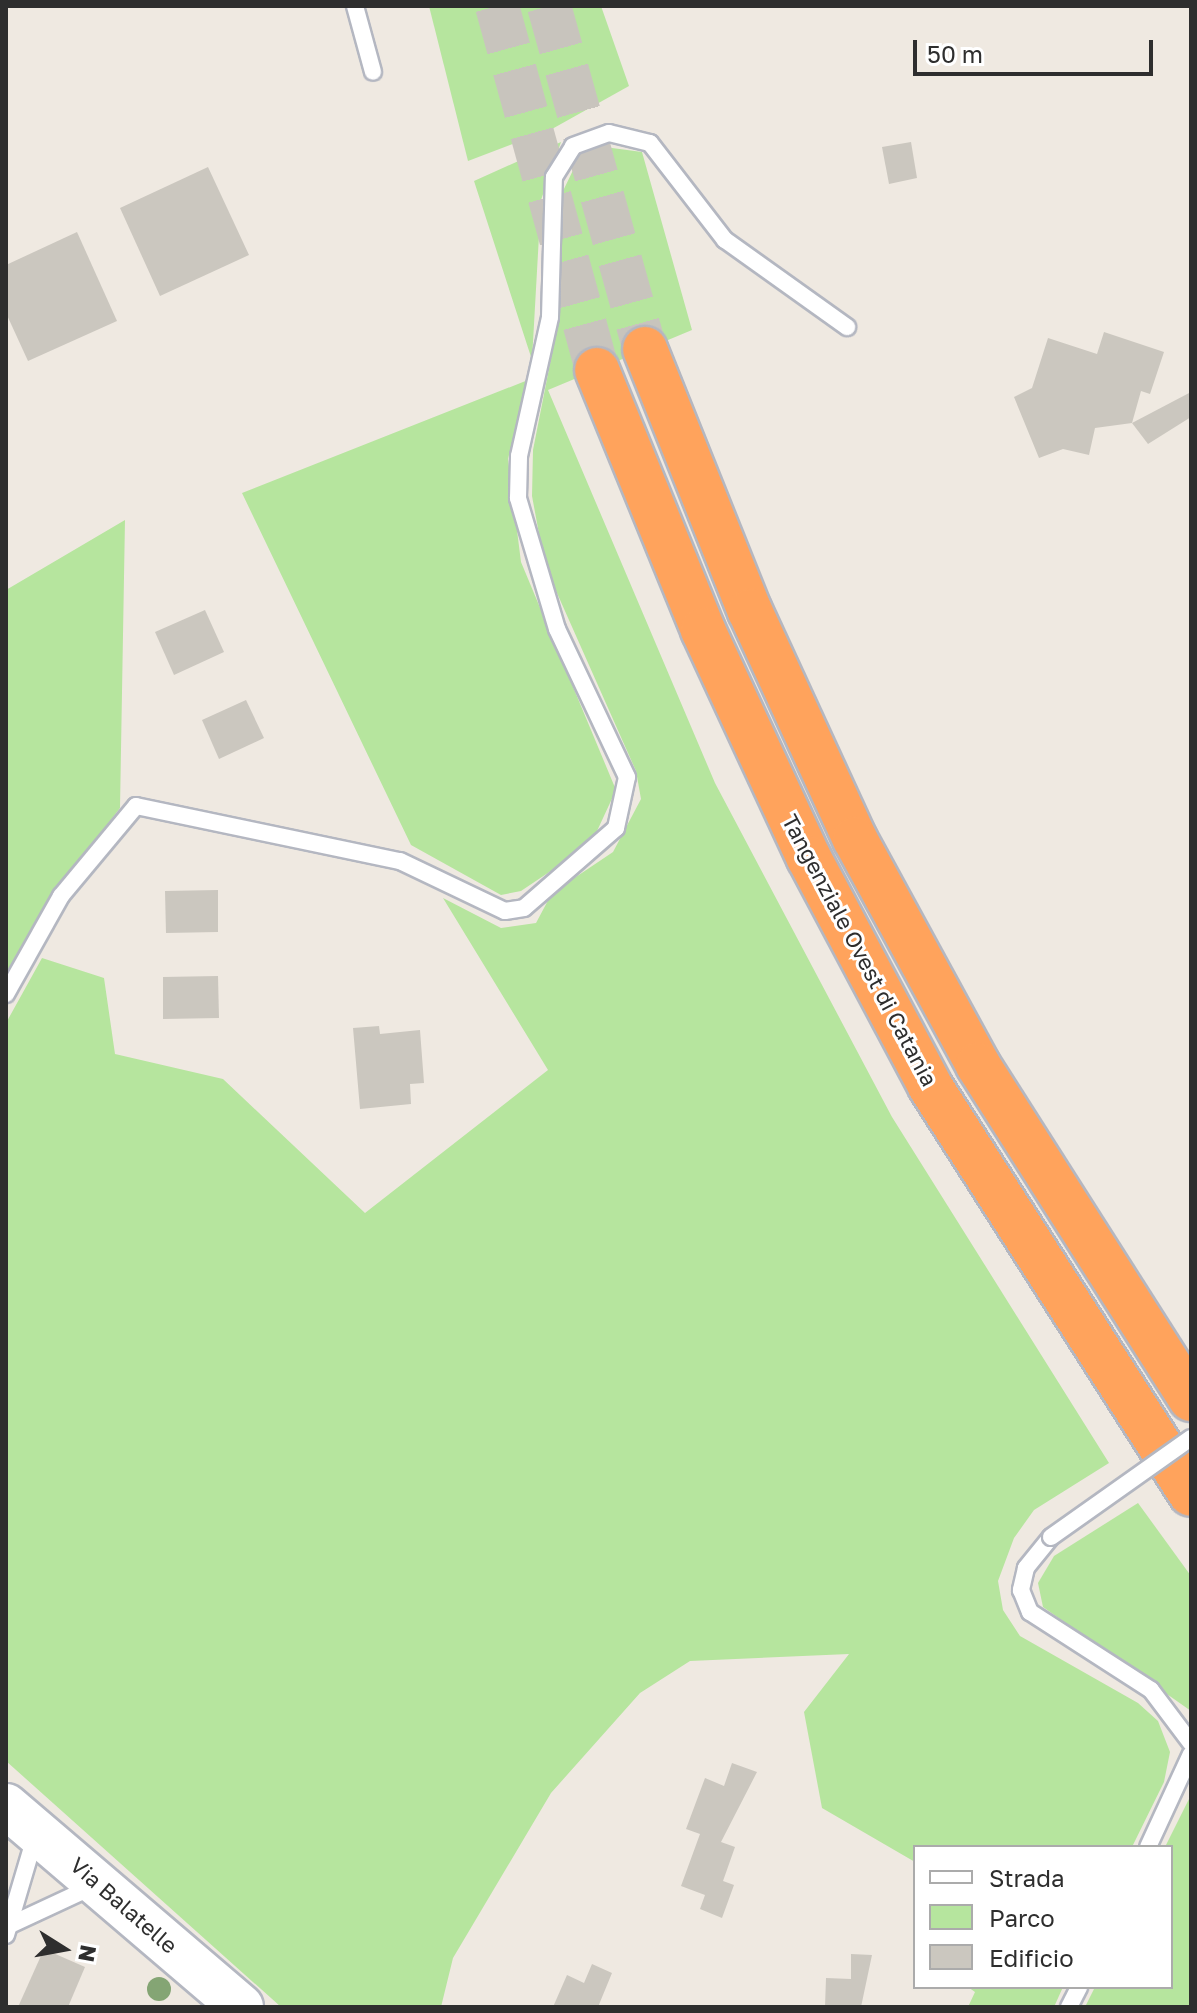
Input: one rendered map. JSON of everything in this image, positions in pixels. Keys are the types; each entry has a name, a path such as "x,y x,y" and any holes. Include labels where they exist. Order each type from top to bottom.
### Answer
{"highway":[{"path":"645,349 750,611 855,839 978,1065 1191,1399"},
{"name":"Tangenziale Ovest di Catania","path":"597,370 703,630 816,871 930,1086 1191,1494"}],"main road":[{"name":"Via Balatelle","path":"21,1819 101,1884 241,2007"}],"lane":[{"path":"355,6 373,72"},
{"path":"6,994 61,896 136,806 400,861 505,911 524,908 616,828 627,777 557,629 518,498 519,456 550,317 554,177 573,146 609,133 650,143 725,240 847,327"},
{"path":"1191,1438 1051,1537 1026,1568 1021,1590 1030,1612 1151,1690 1191,1743"},
{"path":"1149,1845 1191,1754"},
{"path":"8,1930 21,1819"},
{"path":"8,1930 101,1884"},
{"path":"1069,2007 1078,1989"}],"green space":[{"path":"429,6 601,6 629,86 552,129 468,161"},
{"path":"561,142 541,200 532,360 474,181"},
{"path":"597,146 642,152 692,330 548,390 715,783 892,1117 1109,1463 1034,1510 1014,1538 998,1581 1003,1610 1020,1636 1138,1703 1158,1721 1170,1752 1164,1782 1133,1845 913,1845 913,1861 822,1808 804,1712 849,1654 690,1661 640,1693 551,1793 453,1958 441,2007 281,2007 6,1761 6,1023 42,958 104,978 115,1054 223,1079 365,1213 548,1070 443,898 501,928 536,923 552,893 613,852 641,799 636,771 545,566 532,496 533,450 560,313 562,193 578,160"},
{"path":"528,380 508,459 521,562 616,790 591,844 521,891 501,895 411,845 242,493"},
{"path":"125,520 120,808 58,889 6,978 6,590"},
{"path":"1138,1503 1191,1576 1191,1711 1043,1607 1038,1583 1054,1556"},
{"path":"1191,1795 1191,2007 1085,2007 1094,1989 1173,1989 1173,1845 1166,1845"},
{"path":"971,1989 1062,1989 1054,2007 968,2007 975,1992"}],"building":[{"path":"911,142 917,178 889,184 882,147"},
{"path":"208,167 249,255 160,296 120,208"},
{"path":"77,232 117,321 28,361 6,313 6,265"},
{"path":"1104,332 1164,352 1150,394 1141,391 1132,423 1095,428 1089,455 1063,449 1039,458 1014,397 1032,388 1048,338 1097,354"},
{"path":"1191,392 1191,417 1148,444 1132,423"},
{"path":"205,610 224,652 174,675 155,632"},
{"path":"246,700 264,738 219,759 202,720"},
{"path":"218,890 218,932 166,933 165,891"},
{"path":"218,976 219,1018 163,1019 163,977"},
{"path":"379,1026 380,1034 420,1030 424,1083 410,1084 411,1104 360,1109 353,1028"},
{"path":"732,1763 757,1772 721,1842 735,1847 723,1881 734,1885 722,1918 700,1909 705,1895 681,1886 700,1834 686,1829 705,1778 724,1786"},
{"path":"44,1949 85,1967 68,2007 18,2007"},
{"path":"851,1954 872,1955 861,2007 825,2007 826,1978 851,1979"},
{"path":"592,1964 612,1973 598,2007 553,2007 567,1975 584,1983"}],"tunnel":[{"path":"497,6 597,370"},
{"path":"549,6 645,349"}]}
